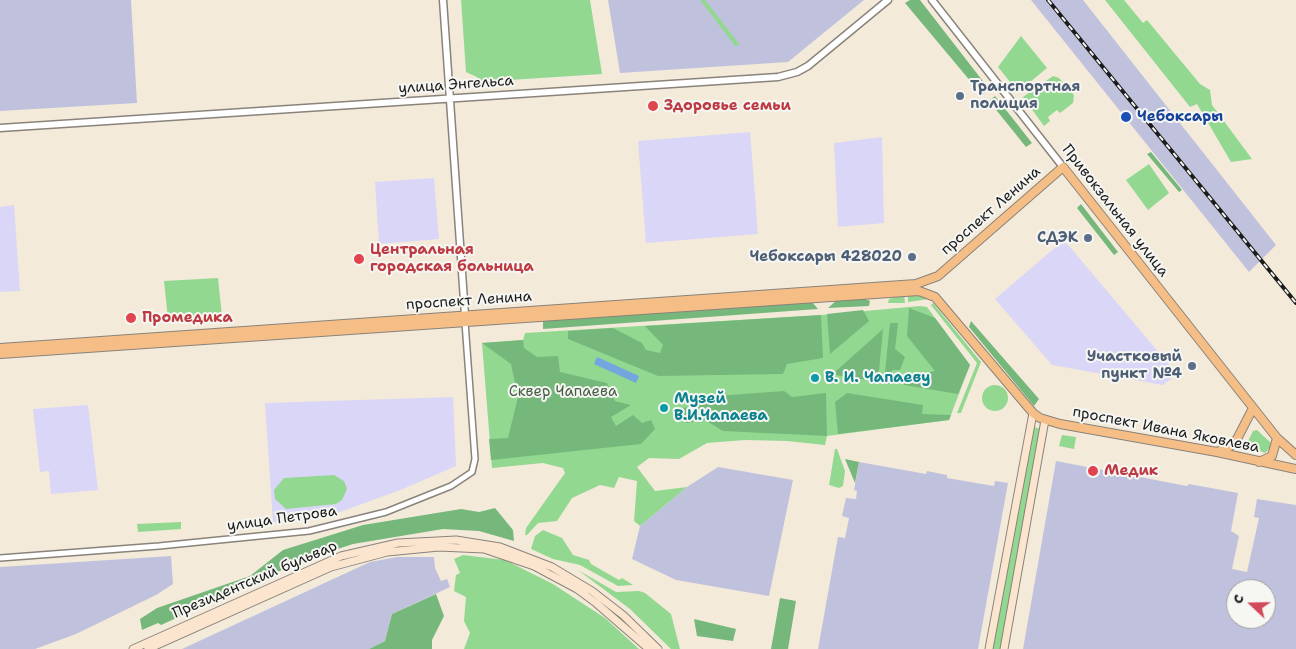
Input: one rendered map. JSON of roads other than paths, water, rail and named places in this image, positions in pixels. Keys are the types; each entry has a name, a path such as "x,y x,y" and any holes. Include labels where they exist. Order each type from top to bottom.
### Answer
{"main road":[{"name":"проспект Ленина","path":"935,297 933,286 938,276 1063,167"},
{"name":"Привокзальная улица","path":"1063,167 1278,438"},
{"name":"проспект Ленина","path":"0,354 909,285 938,276"},
{"name":"проспект Ленина","path":"0,348 904,292 925,292 935,297"},
{"path":"935,297 1033,413 989,649"},
{"path":"1217,452 1228,448 1237,439 1253,408"},
{"name":"проспект Ивана Яковлева","path":"1033,413 1046,420 1217,452 1296,470"},
{"path":"1004,649 1046,420"},
{"path":"1259,462 1272,456 1278,438"},
{"name":"проспект Ивана Яковлева","path":"1278,438 1296,455"},
{"name":"Президентский бульвар","path":"133,649 341,556 398,544 456,540 500,547 552,567 592,591 623,615 658,649"},
{"name":"Президентский бульвар","path":"148,649 330,567 388,552 439,547 484,549 534,566 570,585 596,602 649,649"},
{"path":"998,599 1012,602"}],"street":[{"path":"443,0 465,319"},
{"name":"улица Энгельса","path":"0,128 790,75 808,66 888,0"},
{"name":"Привокзальная улица","path":"932,0 1063,167"},
{"name":"улица Петрова","path":"0,558 159,546 309,530 360,519 421,500 466,477 474,466 465,319"}],"water":[{"path":"597,357 639,376 636,383 594,364"}],"railway":[{"path":"1048,0 1296,303"}],"place":[{"name":"Транспортная полиция","path":"960,96"},
{"name":"Здоровье семьи","path":"653,106"},
{"name":"Чебоксары","path":"1126,117"},
{"name":"СДЭК","path":"1088,238"},
{"name":"Чебоксары 428020","path":"912,257"},
{"name":"Центральная городская больница","path":"359,259"},
{"name":"Промедика","path":"131,318"},
{"name":"Участковый пункт №4","path":"1192,366"},
{"name":"В. И. Чапаеву","path":"815,378"},
{"name":"Музей В.И.Чапаева","path":"664,408"},
{"name":"Медик","path":"1093,471"}],"park label":[{"name":"Сквер Чапаева","path":"563,392"}]}
